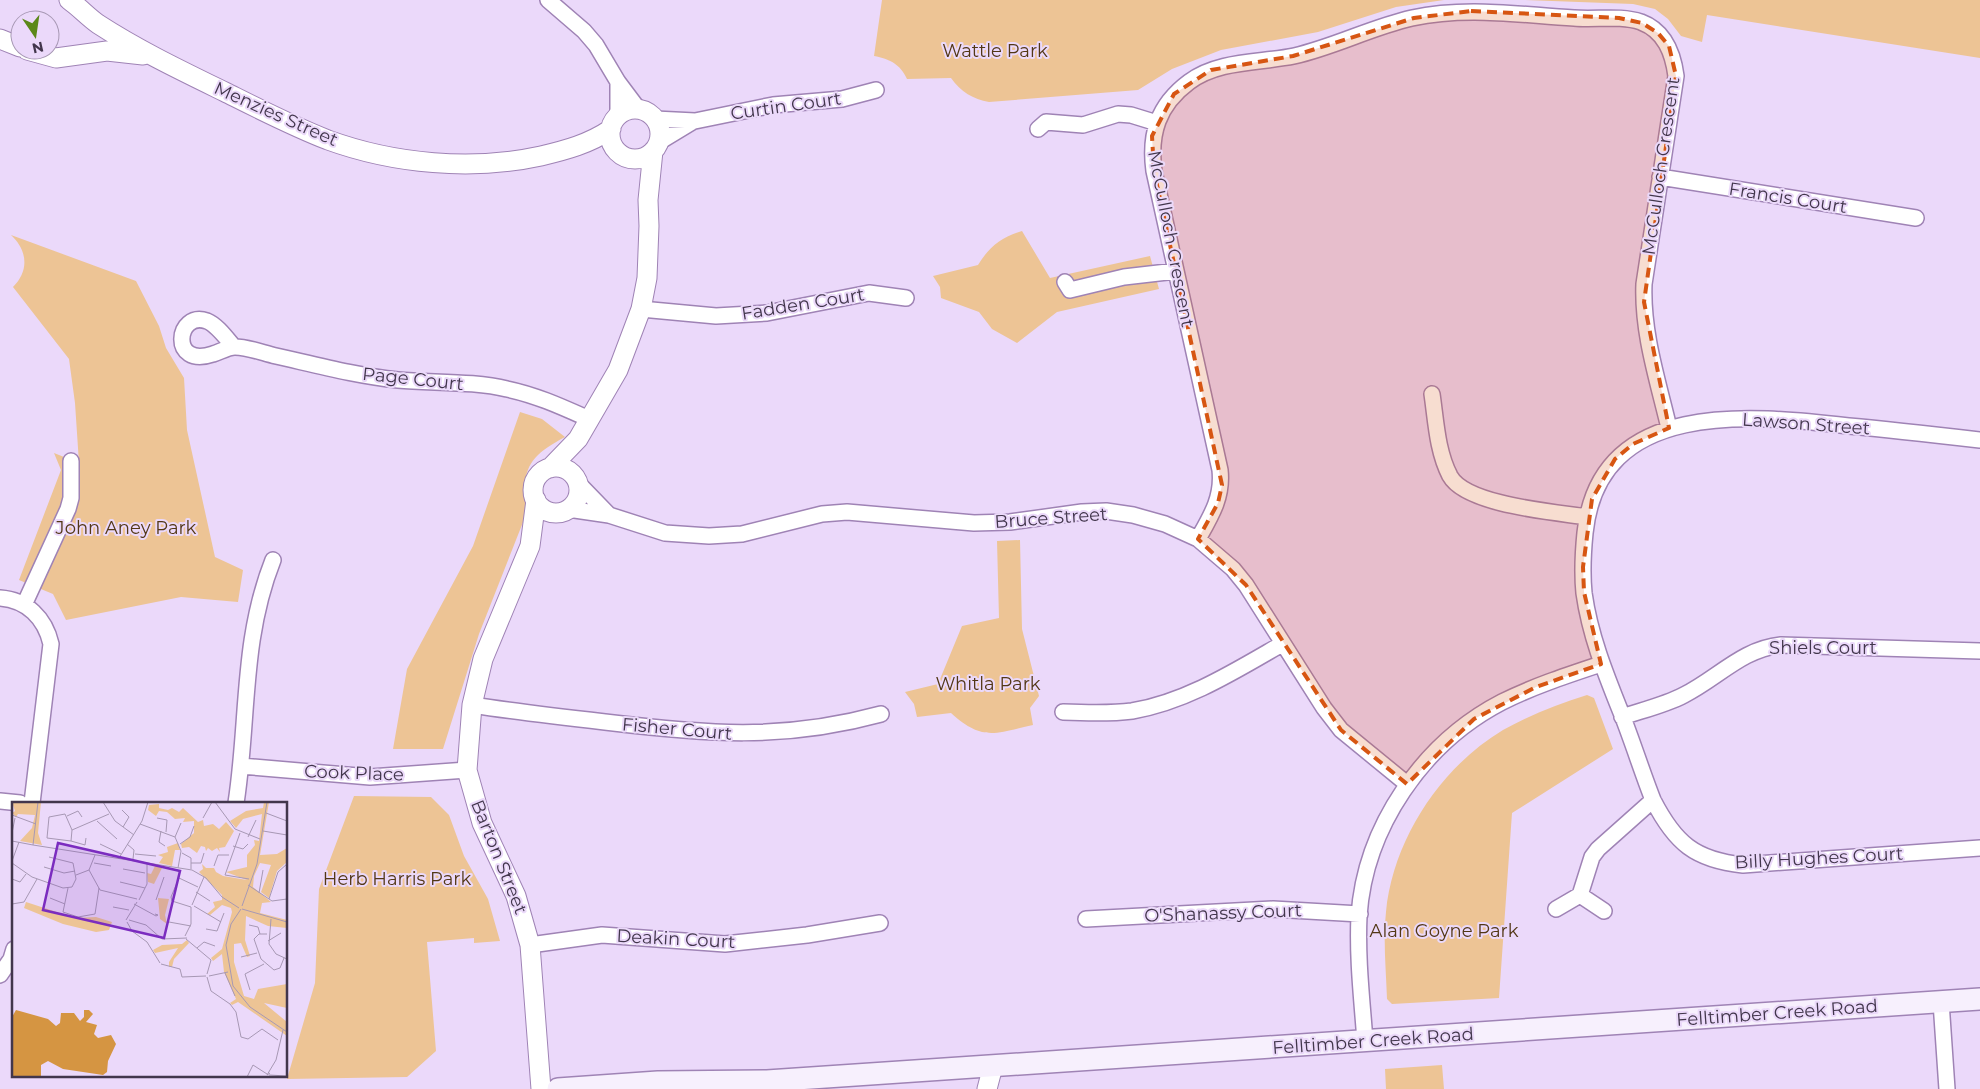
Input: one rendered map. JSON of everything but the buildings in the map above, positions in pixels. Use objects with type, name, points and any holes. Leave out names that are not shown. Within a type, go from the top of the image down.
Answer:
[{"type":"main road","name":"Felltimber Creek Road","points":[[558,1089],[658,1082],[766,1081],[1980,999]]},
{"type":"main road","name":"Felltimber Creek Road","points":[[713,1089],[766,1081]]},
{"type":"street","name":"Menzies Street","points":[[69,0],[101,25],[157,58],[286,122],[330,140],[374,153],[428,162],[492,164],[529,159],[577,148],[621,154]]},
{"type":"street","points":[[548,0],[590,38],[618,82],[639,110],[655,119],[659,126],[648,200],[648,255],[641,309],[618,370],[578,439],[535,481],[533,487],[536,500],[550,512],[565,511],[578,497],[575,466],[578,439]]},
{"type":"street","name":"McCulloch Crescent","points":[[1198,539],[1218,503],[1222,485],[1152,157],[1152,136],[1157,123],[1174,94],[1190,80],[1211,70],[1292,56],[1369,30],[1414,18],[1471,11],[1514,12],[1575,18],[1619,18],[1642,22],[1658,33],[1669,46],[1676,76],[1660,177],[1644,302],[1645,326],[1669,428]]},
{"type":"street","name":"Menzies Street","points":[[60,58],[114,51],[133,52],[157,58]]},
{"type":"street","points":[[618,82],[614,123],[610,137],[648,200]]},
{"type":"street","name":"Curtin Court","points":[[655,119],[695,120],[772,105],[842,99],[876,90]]},
{"type":"street","points":[[614,123],[624,112],[639,110]]},
{"type":"street","points":[[1038,129],[1046,122],[1083,125],[1118,114],[1131,115],[1157,123]]},
{"type":"street","name":"Curtin Court","points":[[656,147],[695,120]]},
{"type":"street","name":"Menzies Street","points":[[577,148],[614,123]]},
{"type":"street","points":[[621,154],[640,158],[656,147]]},
{"type":"street","name":"Francis Court","points":[[1660,177],[1916,218]]},
{"type":"street","points":[[1065,282],[1070,290],[1124,277],[1176,271]]},
{"type":"street","name":"Fadden Court","points":[[641,309],[716,316],[766,313],[869,293],[906,298]]},
{"type":"street","name":"Page Court","points":[[234,347],[362,375],[504,388],[536,396],[588,419]]},
{"type":"street","points":[[1432,394],[1441,455],[1451,478],[1466,491],[1486,500],[1586,517]]},
{"type":"street","name":"Lawson Street","points":[[1601,664],[1584,592],[1583,567],[1586,517],[1602,478],[1616,459],[1634,444],[1654,432],[1711,420],[1753,418],[1795,420],[1980,440]]},
{"type":"street","points":[[24,605],[68,509],[71,498],[71,461]]},
{"type":"street","points":[[550,468],[565,469],[577,481]]},
{"type":"street","name":"Bruce Street","points":[[577,481],[609,515]]},
{"type":"street","name":"Barton Street","points":[[536,500],[530,546],[483,659],[472,705],[467,770],[482,823],[516,896],[530,945],[541,1089]]},
{"type":"street","name":"Bruce Street","points":[[565,511],[609,515],[638,526],[665,533],[709,536],[742,534],[822,514],[847,512],[974,523],[1010,522],[1082,512],[1106,511],[1133,515],[1165,524],[1198,539],[1233,569],[1246,585],[1282,644],[1341,730],[1407,784]]},
{"type":"street","name":"Barton Street","points":[[530,546],[565,511]]},
{"type":"street","points":[[236,802],[242,766],[246,677],[253,626],[262,588],[273,560]]},
{"type":"street","points":[[0,598],[11,599],[24,605],[44,623],[51,644],[32,802]]},
{"type":"street","points":[[1063,712],[1118,712],[1157,705],[1206,686],[1282,644]]},
{"type":"street","name":"Shiels Court","points":[[1622,717],[1684,695],[1746,654],[1765,647],[1781,644],[1980,651]]},
{"type":"street","points":[[1365,1041],[1360,914],[1374,852],[1387,819],[1407,784],[1452,736],[1501,702],[1536,687],[1601,664]]},
{"type":"street","name":"Billy Hughes Court","points":[[1601,664],[1653,800],[1664,822],[1680,841],[1699,855],[1721,863],[1743,865],[1980,848]]},
{"type":"street","name":"Fisher Court","points":[[472,705],[689,732],[733,734],[805,730],[881,714]]},
{"type":"street","name":"Cook Place","points":[[242,766],[370,777],[467,770]]},
{"type":"street","points":[[1556,909],[1580,895],[1592,857],[1598,849],[1653,800]]},
{"type":"street","points":[[1580,895],[1604,911]]},
{"type":"street","name":"O'Shanassy Court","points":[[1086,919],[1273,909],[1360,914]]},
{"type":"street","name":"Deakin Court","points":[[530,945],[602,935],[725,944],[807,935],[880,923]]},
{"type":"street","points":[[0,975],[12,956]]},
{"type":"street","points":[[1941,1002],[1947,1089]]},
{"type":"street","points":[[986,1089],[993,1066]]},
{"type":"highlighted area","points":[[1471,11],[1619,18],[1642,23],[1658,33],[1669,46],[1676,76],[1644,302],[1669,428],[1633,444],[1615,459],[1592,499],[1583,567],[1584,592],[1601,664],[1536,687],[1474,719],[1407,784],[1341,730],[1246,585],[1198,539],[1218,503],[1222,485],[1154,171],[1152,136],[1174,94],[1211,70],[1293,56],[1414,18]]},
{"type":"green space","name":"Wattle Park","points":[[882,0],[1444,0],[1396,7],[1318,32],[1221,50],[1172,69],[1138,90],[989,102],[968,94],[951,78],[907,79],[894,63],[874,56]]},
{"type":"green space","points":[[1525,0],[1980,0],[1980,58],[1707,15],[1702,42],[1681,36],[1668,19],[1655,9],[1633,4]]},
{"type":"green space","points":[[1022,231],[1050,278],[1150,256],[1159,289],[1057,312],[1017,343],[992,329],[979,312],[941,298],[940,287],[933,276],[978,265],[996,243]]},
{"type":"green space","name":"John Aney Park","points":[[11,235],[136,281],[159,326],[166,348],[184,378],[187,430],[215,557],[243,570],[238,602],[181,597],[66,620],[53,594],[19,580],[61,470],[54,453],[79,463],[75,403],[69,359],[13,287],[22,274],[24,261],[21,248]]},
{"type":"green space","points":[[520,412],[542,419],[565,437],[544,450],[530,464],[526,483],[529,507],[479,634],[443,749],[393,749],[407,669],[473,546]]},
{"type":"green space","name":"Whitla Park","points":[[1020,540],[1022,629],[1039,696],[1030,708],[1033,725],[1009,731],[990,733],[972,728],[951,713],[917,717],[914,704],[905,692],[938,684],[962,626],[999,618],[997,541]]},
{"type":"green space","name":"Alan Goyne Park","points":[[1587,695],[1594,698],[1613,749],[1512,813],[1499,998],[1392,1004],[1387,999],[1385,944],[1385,923],[1390,885],[1410,832],[1424,808],[1441,785],[1480,745],[1523,719]]},
{"type":"green space","name":"Herb Harris Park","points":[[354,796],[431,797],[449,815],[464,856],[488,899],[500,941],[474,943],[474,938],[427,942],[436,1051],[407,1077],[287,1079],[315,983],[319,889]]},
{"type":"green space","points":[[1442,1065],[1444,1089],[1386,1089],[1385,1069]]}]
